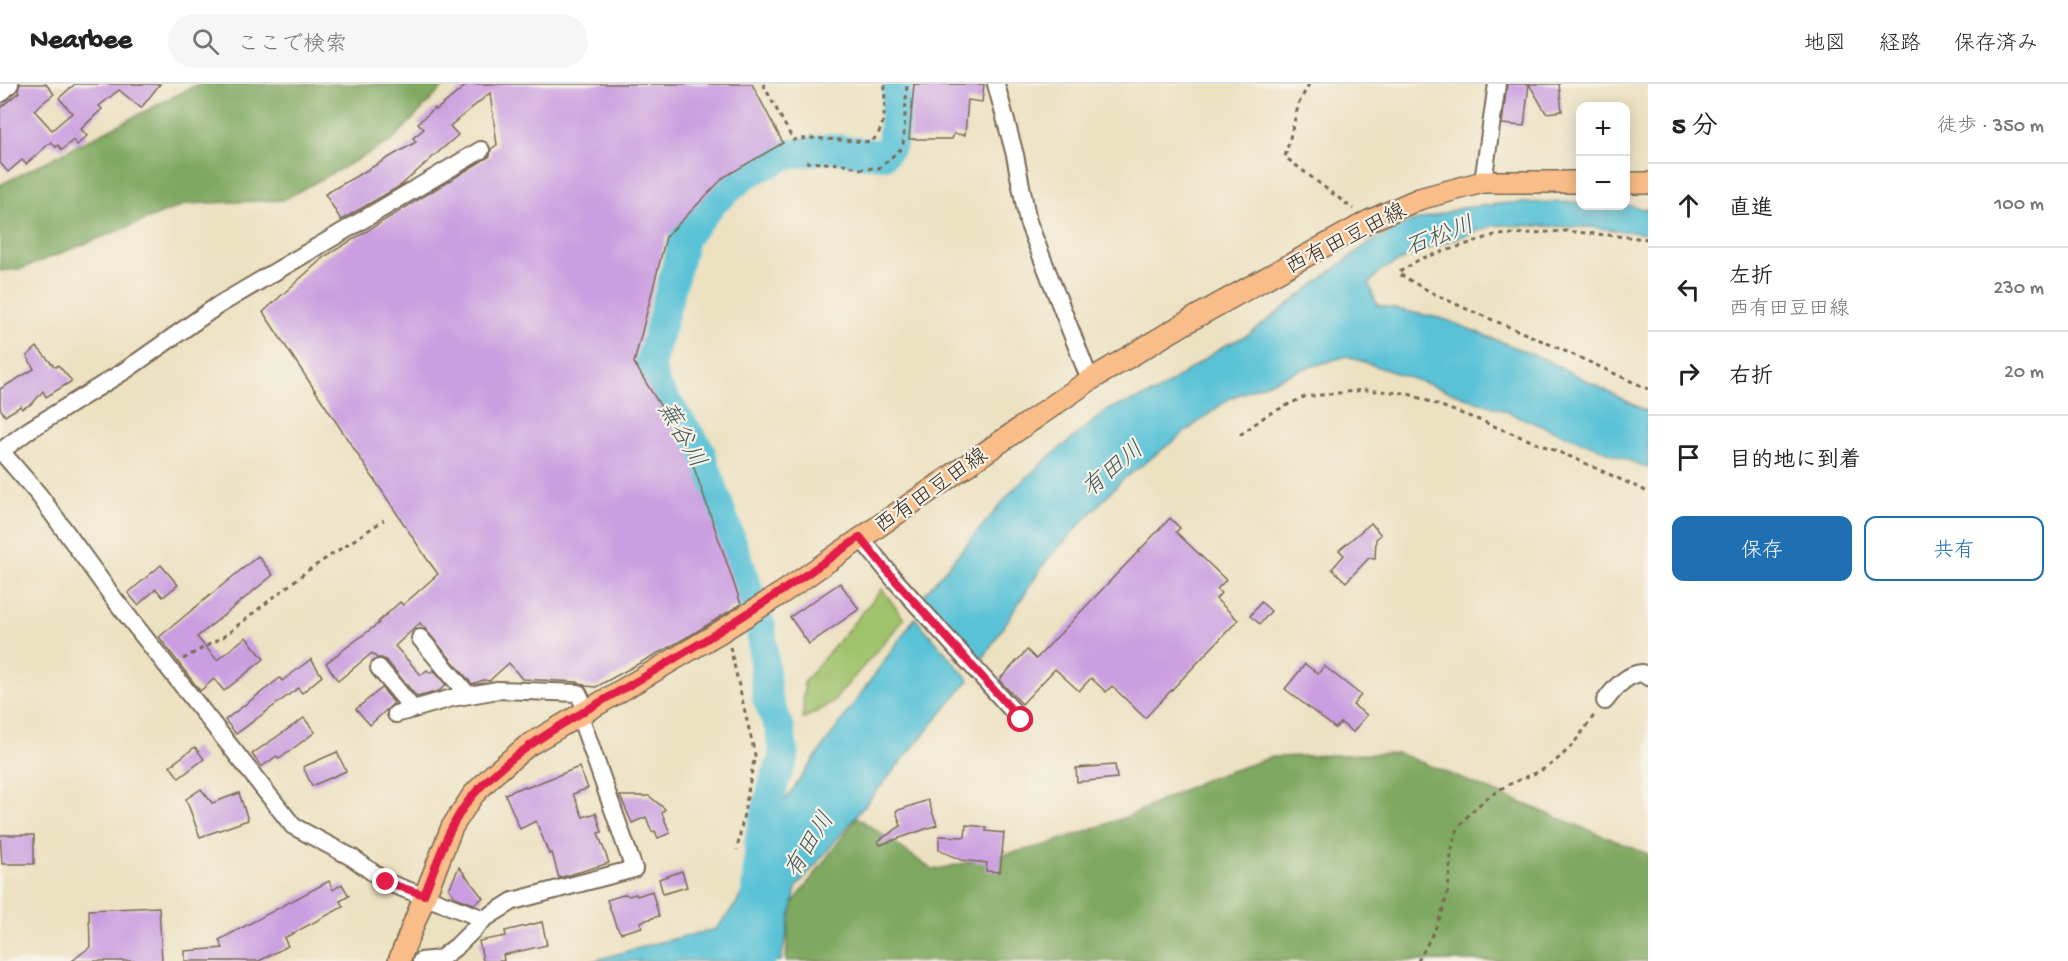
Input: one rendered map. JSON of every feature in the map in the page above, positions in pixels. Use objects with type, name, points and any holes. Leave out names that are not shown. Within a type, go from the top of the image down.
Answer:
[{"type":"main road","name":"西有田豆田線","points":[[399,961],[452,827],[473,795],[527,746],[722,637],[860,537],[1090,380],[1194,318],[1369,221],[1419,199],[1483,182],[1576,183]]},
{"type":"main road","points":[[1630,183],[1648,183]]},
{"type":"street","points":[[0,94],[10,84]]},
{"type":"street","points":[[996,84],[1015,155],[1028,222],[1090,380]]},
{"type":"street","points":[[1483,182],[1497,84]]},
{"type":"street","points":[[481,150],[217,306],[126,370],[29,430],[0,451],[39,495],[115,600],[292,826],[353,858],[386,882],[484,919]]},
{"type":"street","points":[[860,537],[894,579],[1021,720]]},
{"type":"street","points":[[420,638],[468,695]]},
{"type":"street","points":[[379,668],[413,709]]},
{"type":"street","points":[[1605,701],[1634,673],[1642,673],[1648,677]]},
{"type":"street","points":[[396,714],[468,695],[498,690],[578,693],[634,869],[513,901],[484,919],[457,946],[440,959],[421,961]]},
{"type":"path","points":[[763,84],[793,140],[810,138],[871,142],[879,134],[884,120],[885,84]]},
{"type":"path","points":[[806,162],[843,164],[861,169],[879,168],[903,147],[907,84]]},
{"type":"path","points":[[1309,84],[1299,103],[1285,157],[1369,221]]},
{"type":"path","points":[[1648,239],[1565,231],[1495,235],[1420,259],[1398,273],[1419,286],[1475,313],[1648,389]]},
{"type":"path","points":[[1240,435],[1267,416],[1304,397],[1364,390],[1406,393],[1576,459],[1648,492]]},
{"type":"path","points":[[169,668],[223,637],[307,571],[384,520]]},
{"type":"path","points":[[722,637],[755,755],[737,850]]},
{"type":"path","points":[[1418,961],[1429,942],[1446,901],[1451,879],[1452,849],[1455,835],[1462,823],[1481,803],[1506,786],[1547,767],[1568,752],[1605,701]]},
{"type":"green space","points":[[198,84],[446,84],[392,141],[283,200],[186,204],[21,269],[0,271],[0,185]]},
{"type":"green space","points":[[882,589],[904,619],[831,704],[803,719],[804,682]]},
{"type":"green space","points":[[1398,753],[1648,854],[1648,961],[786,961],[790,907],[857,817],[933,870],[1046,845],[1129,816],[1204,780],[1272,757]]},
{"type":"water","points":[[1576,202],[1576,210],[1630,210],[1630,206],[1648,210],[1648,234],[1589,227],[1495,225],[1423,250],[1381,270],[1369,284],[1377,305],[1444,319],[1544,359],[1648,412],[1648,468],[1497,408],[1347,356],[1303,369],[1230,398],[1121,481],[1046,561],[980,663],[922,597],[1013,490],[1048,458],[1109,409],[1155,393],[1224,346],[1248,335],[1362,248],[1405,224],[1461,208],[1508,203]]},
{"type":"water","name":"有田川","points":[[915,618],[969,680],[796,888],[781,961],[593,961],[716,929],[737,903],[785,800]]},
{"type":"building","points":[[20,84],[46,84],[54,94],[34,110],[52,130],[72,113],[59,98],[75,84],[160,84],[141,108],[119,90],[99,106],[102,109],[81,129],[87,136],[77,145],[73,140],[62,150],[51,142],[26,164],[22,160],[8,172],[0,163],[0,108],[19,92]]},
{"type":"building","points":[[468,84],[752,84],[783,143],[724,177],[666,237],[634,363],[689,453],[741,604],[691,635],[596,687],[578,682],[522,679],[509,663],[489,681],[484,680],[472,684],[420,623],[395,646],[421,675],[427,670],[430,673],[433,670],[446,685],[439,691],[417,697],[387,661],[377,658],[372,653],[338,681],[326,663],[379,623],[400,602],[403,605],[438,574],[263,312],[324,257],[490,156],[491,149],[497,145],[490,93],[450,126],[458,135],[400,186],[341,220],[325,194],[416,142],[413,138],[424,129],[418,123]]},
{"type":"building","points":[[914,84],[984,84],[982,102],[968,100],[965,135],[954,134],[952,139],[909,139]]},
{"type":"building","points":[[1507,84],[1529,84],[1524,126],[1502,124]]},
{"type":"building","points":[[1529,84],[1559,84],[1562,111],[1546,113]]},
{"type":"building","points":[[37,347],[72,381],[46,397],[43,391],[33,403],[22,409],[21,406],[5,416],[0,408],[0,389],[34,369],[27,356]]},
{"type":"building","points":[[1170,518],[1180,528],[1176,532],[1226,580],[1217,589],[1221,593],[1216,599],[1238,620],[1145,718],[1112,686],[1106,692],[1091,678],[1079,691],[1055,669],[1022,704],[999,680],[1027,650],[1036,659]]},
{"type":"building","points":[[1371,523],[1381,535],[1376,539],[1375,559],[1369,558],[1346,582],[1332,569],[1344,555],[1339,550]]},
{"type":"building","points":[[258,556],[273,575],[197,637],[217,660],[246,637],[264,659],[224,691],[214,679],[200,691],[159,637]]},
{"type":"building","points":[[161,565],[178,585],[163,597],[156,589],[138,605],[128,593]]},
{"type":"building","points":[[840,583],[859,609],[809,644],[790,617]]},
{"type":"building","points":[[1261,602],[1271,611],[1260,624],[1250,616]]},
{"type":"building","points":[[311,659],[322,676],[302,693],[298,688],[236,734],[225,720],[280,678],[282,681]]},
{"type":"building","points":[[1305,664],[1318,674],[1324,666],[1361,695],[1353,705],[1367,715],[1353,732],[1341,723],[1335,728],[1285,689]]},
{"type":"building","points":[[382,688],[394,703],[370,725],[356,709]]},
{"type":"building","points":[[304,718],[315,732],[279,759],[277,756],[261,767],[252,754]]},
{"type":"building","points":[[195,747],[204,759],[179,778],[170,766]]},
{"type":"building","points":[[337,752],[346,771],[312,786],[303,767]]},
{"type":"building","points":[[1115,765],[1117,778],[1077,782],[1076,768]]},
{"type":"building","points":[[579,767],[588,788],[573,794],[583,817],[596,813],[602,832],[598,833],[609,863],[559,878],[552,853],[549,854],[536,821],[520,829],[505,794]]},
{"type":"building","points":[[201,789],[212,803],[239,793],[248,820],[200,837],[186,799]]},
{"type":"building","points":[[620,796],[649,796],[665,809],[662,813],[670,833],[658,838],[655,831],[652,832],[646,817],[632,823]]},
{"type":"building","points":[[928,800],[937,825],[880,845],[878,841],[901,826],[896,811]]},
{"type":"building","points":[[966,825],[986,827],[986,831],[1004,833],[1000,872],[986,871],[987,863],[961,860],[939,850],[939,836],[965,837]]},
{"type":"building","points":[[0,835],[34,835],[34,864],[2,864]]},
{"type":"building","points":[[459,867],[483,898],[474,904],[455,897],[449,889]]},
{"type":"building","points":[[682,871],[687,887],[663,894],[659,879]]},
{"type":"building","points":[[329,881],[333,890],[342,884],[349,896],[340,901],[343,907],[284,938],[288,946],[259,961],[185,961],[185,951],[223,948],[219,940]]},
{"type":"building","points":[[652,891],[659,916],[640,922],[642,927],[621,933],[616,926],[607,900],[626,894],[637,896]]},
{"type":"building","points":[[159,907],[162,961],[72,961],[90,947],[89,910]]},
{"type":"building","points":[[542,922],[547,945],[503,955],[504,961],[483,961],[479,941],[506,936],[505,931]]},
{"type":"waterway","name":"蕪谷川","points":[[760,961],[756,894],[760,836],[775,779],[784,758],[780,729],[767,698],[761,627],[699,449],[656,387],[650,365],[685,236],[713,202],[746,174],[787,155],[830,148],[883,155],[892,144],[898,84]]},
{"type":"route","points":[[386,882],[424,895],[452,827],[473,795],[527,746],[717,634],[782,593],[860,537],[894,579],[1021,720]]},
{"type":"water label","name":"石松川","points":[[1439,235]]}]
